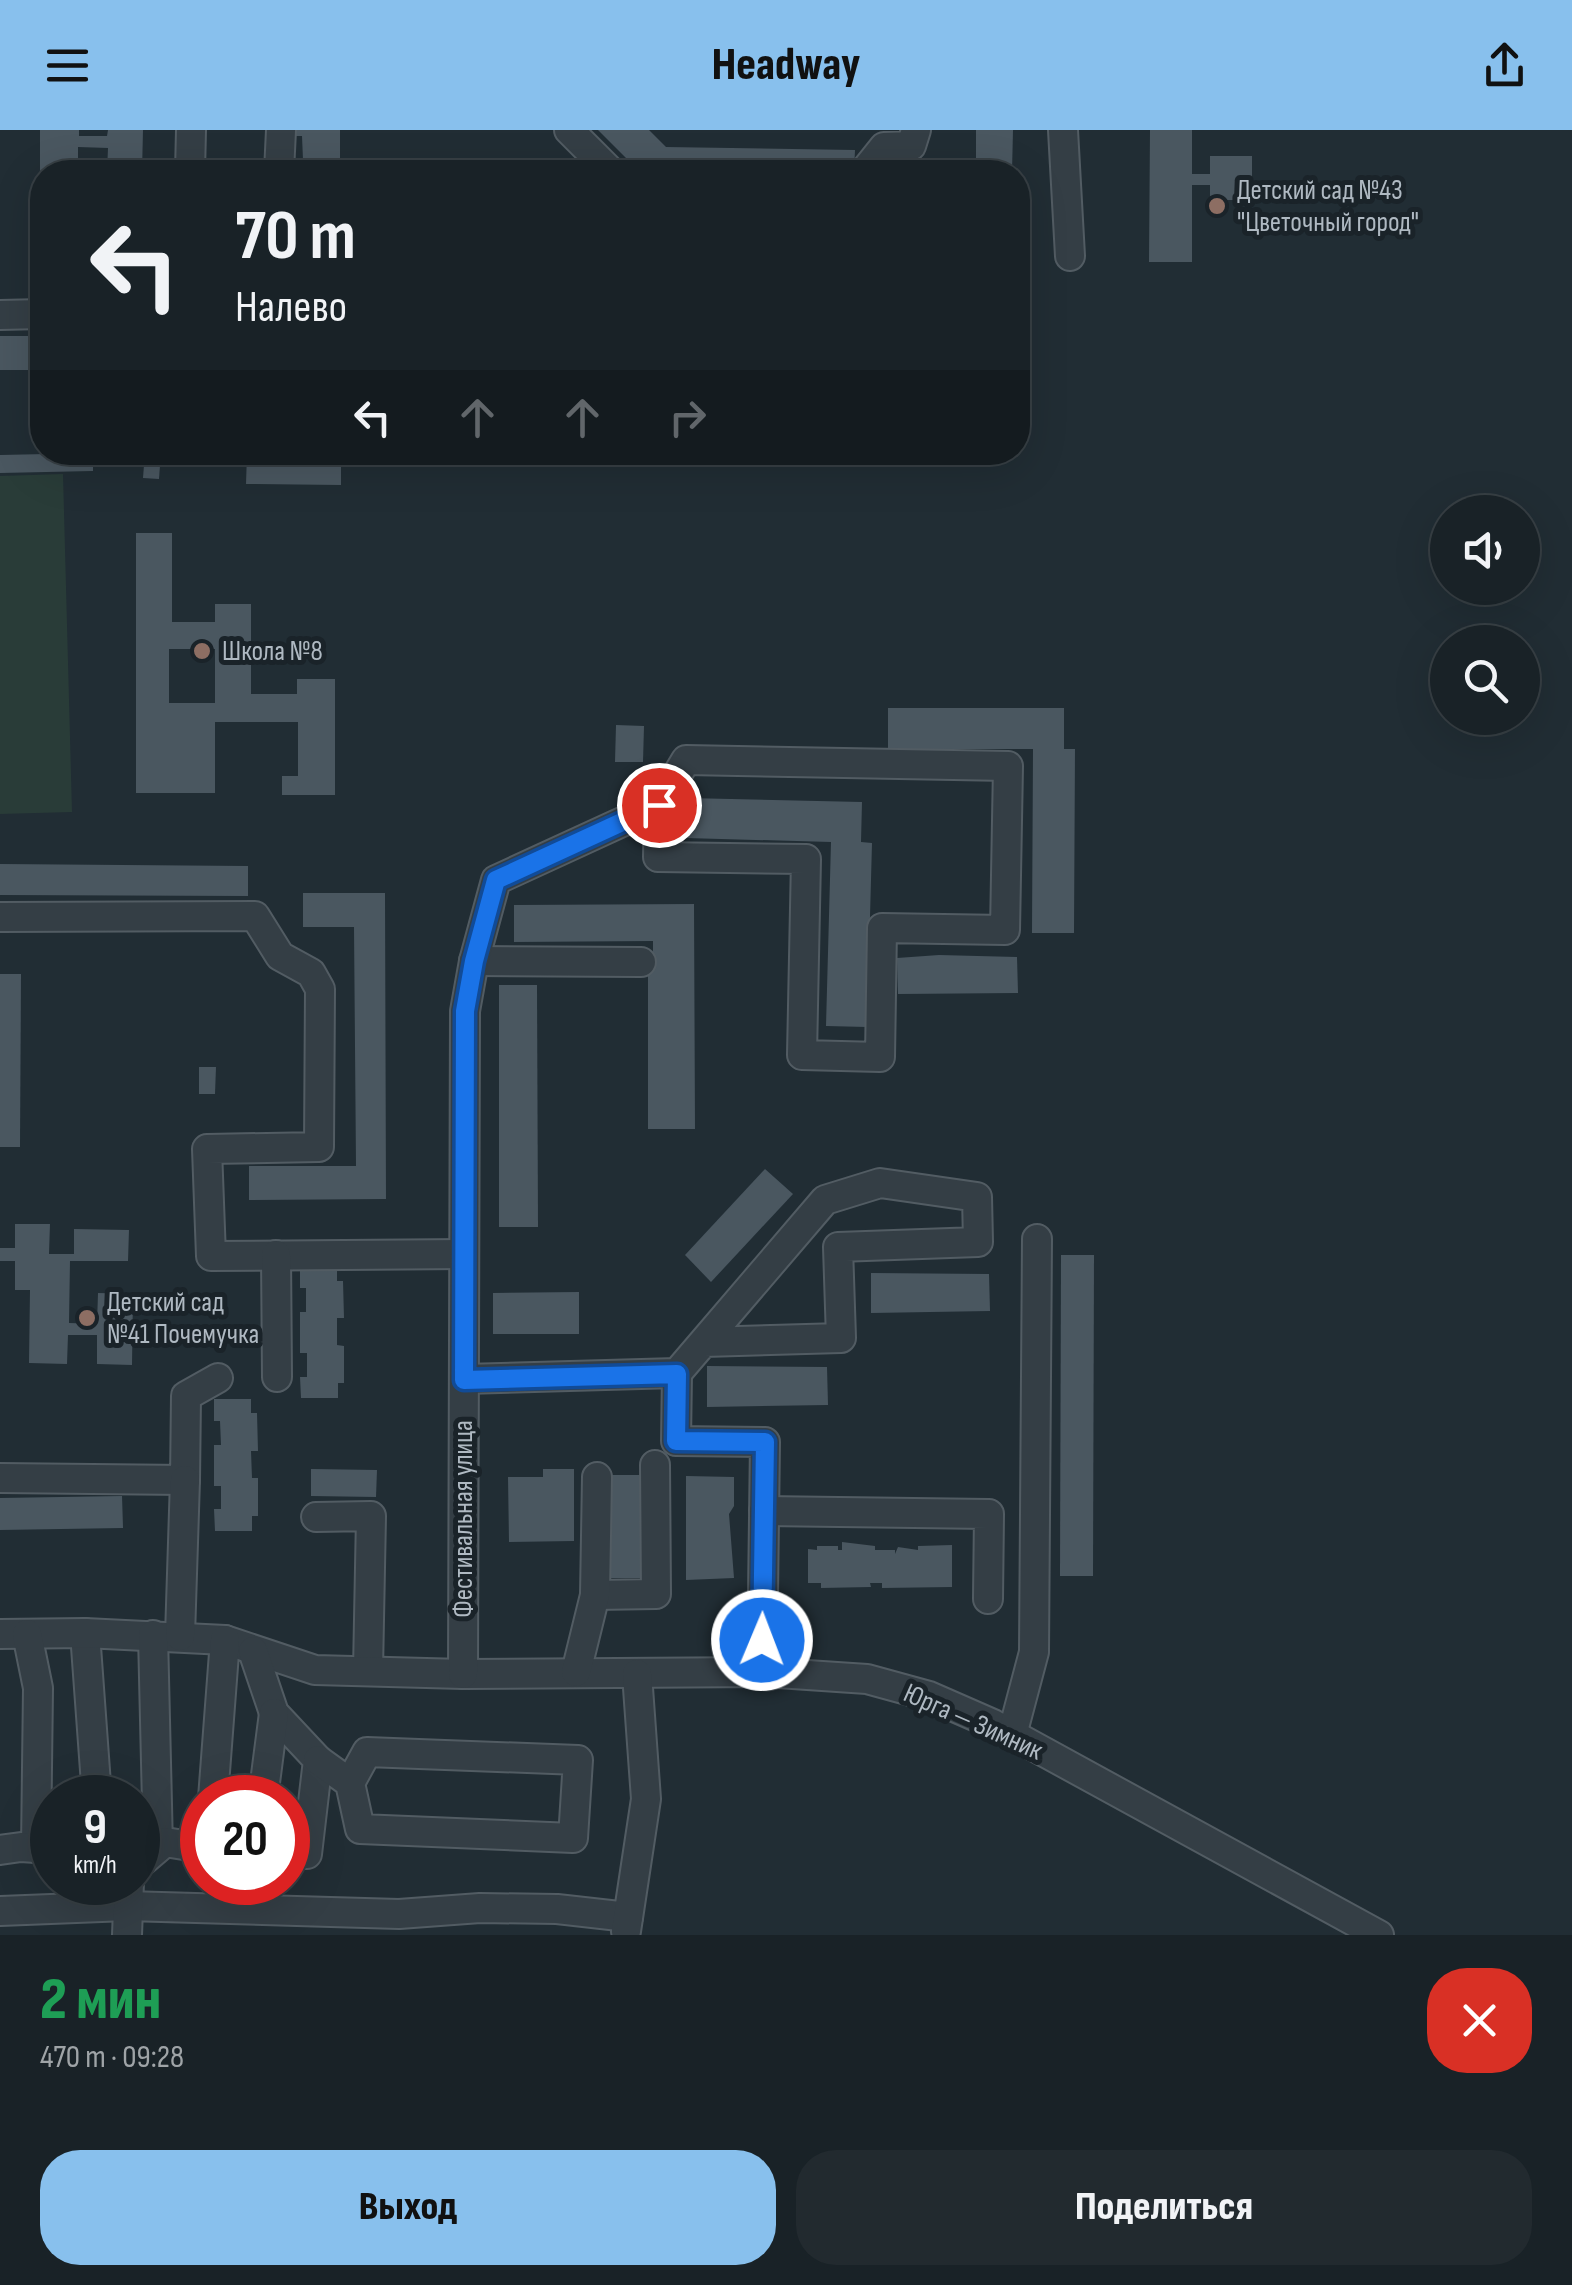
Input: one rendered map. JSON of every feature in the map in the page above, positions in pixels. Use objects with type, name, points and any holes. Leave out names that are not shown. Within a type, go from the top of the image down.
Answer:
[{"type":"street","points":[[190,160],[191,130]]},
{"type":"street","points":[[280,160],[281,130]]},
{"type":"street","points":[[570,130],[599,160]]},
{"type":"street","points":[[874,160],[884,147],[911,146],[916,130]]},
{"type":"street","points":[[1063,130],[1070,256]]},
{"type":"street","points":[[0,315],[30,314]]},
{"type":"street","points":[[686,760],[1008,766],[1005,930],[882,928],[880,1057],[802,1055],[806,859],[658,857],[659,805],[686,760]]},
{"type":"street","name":"Фестивальная улица","points":[[463,1674],[465,1011],[474,961],[496,880],[659,805]]},
{"type":"street","points":[[0,917],[255,916],[280,956],[311,973],[320,988],[319,1147],[207,1149],[211,1256],[464,1254]]},
{"type":"street","points":[[474,961],[640,962]]},
{"type":"street","points":[[704,1342],[841,1338],[838,1247],[978,1242],[977,1197],[880,1183],[825,1200],[704,1342],[677,1374],[676,1441],[765,1442],[762,1672]]},
{"type":"street","points":[[1012,1734],[1034,1652],[1038,1238]]},
{"type":"street","points":[[276,1255],[278,1378]]},
{"type":"street","points":[[464,1380],[677,1374]]},
{"type":"street","points":[[149,1775],[185,1480],[186,1396],[218,1378]]},
{"type":"street","points":[[595,1595],[656,1594],[655,1466]]},
{"type":"street","points":[[576,1672],[595,1595],[597,1477]]},
{"type":"street","points":[[0,1478],[185,1480]]},
{"type":"street","points":[[764,1511],[989,1514],[988,1599]]},
{"type":"street","points":[[316,1517],[371,1516],[368,1671]]},
{"type":"street","points":[[84,1633],[95,1775]]},
{"type":"street","points":[[14,1634],[38,1688],[41,1775]]},
{"type":"street","name":"Юрга — Зимник","points":[[14,1634],[225,1640],[315,1670],[463,1674],[762,1672],[867,1679],[928,1696],[1012,1734],[1380,1935]]},
{"type":"street","points":[[215,1775],[225,1640]]},
{"type":"street","points":[[253,1651],[274,1713],[318,1760],[350,1783],[360,1830],[573,1838],[578,1760],[367,1752],[350,1783]]},
{"type":"street","points":[[160,1875],[399,1914],[480,1908],[557,1909],[627,1926],[646,1799],[637,1674]]},
{"type":"street","points":[[266,1775],[274,1713]]},
{"type":"street","points":[[310,1828],[318,1760]]},
{"type":"street","points":[[0,1850],[30,1849]]},
{"type":"street","points":[[0,1911],[30,1902]]},
{"type":"street","points":[[127,1935],[132,1905]]},
{"type":"green space","points":[[63,474],[72,812],[0,814],[0,476]]},
{"type":"building","points":[[40,130],[79,130],[79,136],[107,136],[108,130],[143,130],[142,160],[108,160],[108,148],[78,147],[78,160],[40,160]]},
{"type":"building","points":[[296,130],[340,130],[340,160],[303,160],[302,136],[296,136]]},
{"type":"building","points":[[598,130],[649,130],[666,147],[855,150],[855,160],[628,160]]},
{"type":"building","points":[[976,130],[1013,130],[1012,160],[976,160]]},
{"type":"building","points":[[1150,130],[1192,130],[1192,174],[1210,174],[1210,156],[1252,156],[1252,200],[1210,200],[1210,185],[1192,185],[1192,262],[1149,262]]},
{"type":"building","points":[[0,336],[30,336],[30,370],[0,370]]},
{"type":"building","points":[[30,454],[30,465],[93,465],[93,471],[0,473],[0,455]]},
{"type":"building","points":[[144,465],[160,465],[159,479],[143,478]]},
{"type":"building","points":[[247,465],[341,465],[341,485],[246,484]]},
{"type":"building","points":[[136,533],[172,533],[172,622],[215,622],[215,604],[251,604],[251,694],[297,694],[297,679],[335,679],[335,795],[282,795],[282,776],[298,776],[298,722],[215,722],[215,793],[136,793]],"holes":[[[169,649],[215,649],[215,703],[169,703]]]},
{"type":"building","points":[[888,708],[1064,708],[1064,749],[1075,749],[1074,933],[1032,933],[1033,749],[888,749]]},
{"type":"building","points":[[616,725],[644,726],[643,762],[615,762]]},
{"type":"building","points":[[687,798],[862,802],[861,842],[872,843],[867,1027],[826,1026],[831,842],[686,838]]},
{"type":"building","points":[[0,864],[248,866],[248,896],[0,895]]},
{"type":"building","points":[[303,893],[385,893],[386,1199],[249,1200],[249,1166],[356,1166],[354,927],[303,927]]},
{"type":"building","points":[[694,904],[695,1129],[648,1129],[648,971],[653,971],[653,941],[514,942],[514,905]]},
{"type":"building","points":[[1017,957],[1018,993],[898,994],[897,958]]},
{"type":"building","points":[[0,974],[21,974],[20,1147],[0,1147]]},
{"type":"building","points":[[499,985],[537,985],[538,1227],[499,1227]]},
{"type":"building","points":[[199,1067],[216,1067],[215,1094],[199,1094]]},
{"type":"building","points":[[765,1169],[793,1194],[711,1282],[685,1255]]},
{"type":"building","points":[[15,1224],[50,1224],[49,1254],[74,1254],[74,1229],[129,1230],[128,1261],[70,1261],[69,1323],[97,1324],[98,1293],[133,1294],[132,1365],[97,1364],[97,1335],[68,1335],[67,1364],[29,1363],[30,1290],[15,1290],[15,1261],[0,1261],[0,1248],[15,1248]]},
{"type":"building","points":[[1061,1255],[1094,1255],[1093,1576],[1060,1576]]},
{"type":"building","points":[[300,1266],[337,1266],[337,1281],[343,1281],[344,1318],[337,1318],[337,1345],[344,1346],[344,1383],[338,1383],[338,1398],[301,1398],[300,1377],[307,1377],[307,1353],[300,1353],[300,1312],[306,1312],[306,1288],[300,1288]]},
{"type":"building","points":[[871,1273],[989,1274],[990,1311],[871,1313]]},
{"type":"building","points":[[579,1292],[579,1334],[493,1334],[493,1293]]},
{"type":"building","points":[[707,1366],[827,1367],[828,1405],[707,1407]]},
{"type":"building","points":[[214,1399],[251,1399],[251,1413],[257,1413],[258,1451],[251,1451],[252,1478],[258,1478],[258,1516],[252,1516],[252,1531],[215,1531],[214,1509],[221,1509],[221,1486],[214,1486],[214,1445],[221,1445],[220,1421],[214,1421]]},
{"type":"building","points":[[311,1469],[377,1470],[376,1497],[311,1496]]},
{"type":"building","points":[[543,1469],[574,1469],[574,1541],[509,1542],[508,1477],[543,1477]]},
{"type":"building","points":[[608,1475],[646,1475],[646,1578],[609,1578]]},
{"type":"building","points":[[686,1476],[734,1477],[734,1506],[729,1514],[734,1578],[686,1580]]},
{"type":"building","points":[[122,1496],[123,1528],[0,1530],[0,1498]]},
{"type":"building","points":[[842,1542],[895,1550],[895,1554],[898,1547],[918,1550],[918,1546],[952,1545],[952,1587],[882,1588],[882,1583],[870,1583],[871,1587],[821,1588],[821,1583],[808,1583],[808,1549],[838,1546],[842,1550]]},
{"type":"place","name":"Детский сад №43 \"Цветочный город\"","points":[[1217,206]]},
{"type":"place","name":"Школа №8","points":[[202,651]]},
{"type":"place","name":"Детский сад №41 Почемучка","points":[[87,1318]]},
{"type":"route","points":[[659,805],[496,880],[465,1011],[464,1380],[677,1374],[676,1441],[765,1442],[762,1640]]}]
